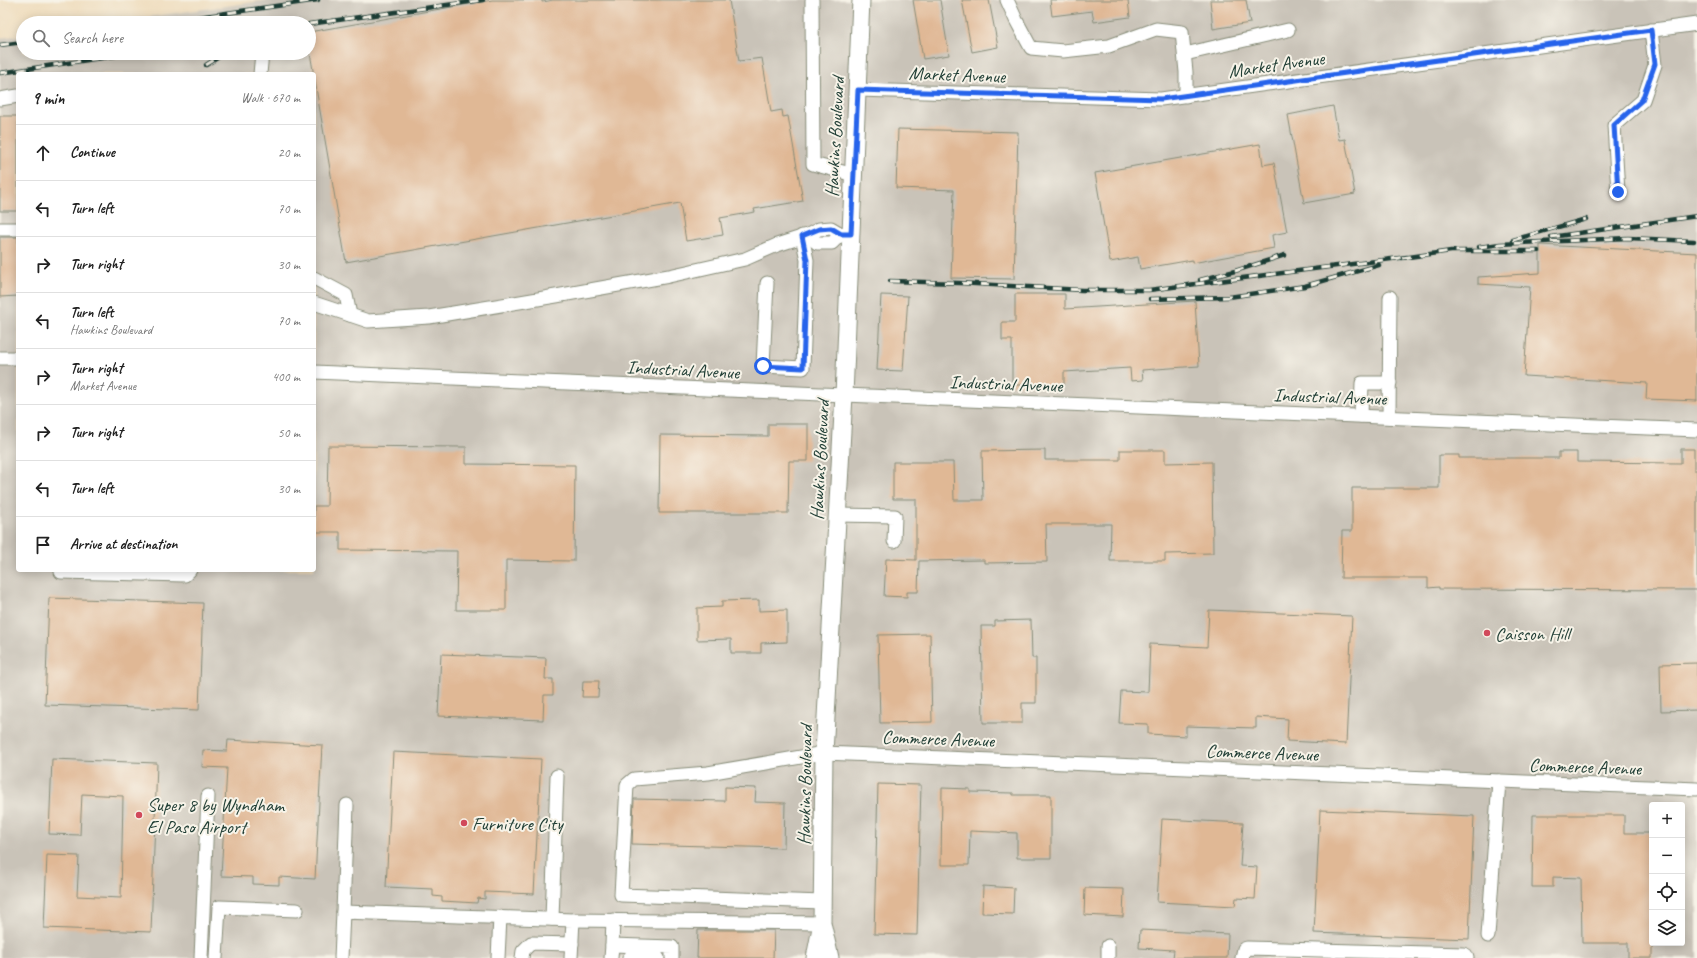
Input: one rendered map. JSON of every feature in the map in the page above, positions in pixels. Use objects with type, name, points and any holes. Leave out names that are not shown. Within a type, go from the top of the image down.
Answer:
[{"type":"main road","name":"Hawkins Boulevard","points":[[815,958],[822,923],[824,752],[844,395],[846,234],[854,175],[861,0]]},
{"type":"main road","name":"Hawkins Boulevard","points":[[822,923],[830,958]]},
{"type":"street","points":[[812,0],[813,164],[854,175]]},
{"type":"street","points":[[1007,0],[1031,48],[1064,51],[1109,46],[1156,29],[1182,32],[1185,54],[1186,96]]},
{"type":"street","name":"Market Avenue","points":[[858,90],[1161,99],[1697,24]]},
{"type":"street","points":[[1185,54],[1288,30]]},
{"type":"street","points":[[1618,192],[1614,125],[1642,100],[1655,64],[1651,30]]},
{"type":"street","points":[[260,72],[261,60]]},
{"type":"street","points":[[0,99],[16,96]]},
{"type":"street","points":[[316,304],[368,321],[429,317],[669,276],[745,259],[778,245],[805,236],[819,229],[831,228],[846,234]]},
{"type":"street","points":[[0,229],[16,229]]},
{"type":"street","points":[[768,283],[763,366],[803,368],[807,260],[805,236]]},
{"type":"street","points":[[316,279],[346,295],[350,315]]},
{"type":"street","points":[[1389,417],[1390,297]]},
{"type":"street","points":[[0,358],[16,358]]},
{"type":"street","name":"Industrial Avenue","points":[[316,372],[1697,430]]},
{"type":"street","points":[[1361,416],[1362,383],[1390,383]]},
{"type":"street","points":[[837,515],[895,516],[894,541]]},
{"type":"street","points":[[61,572],[185,575],[188,572]]},
{"type":"street","name":"Commerce Avenue","points":[[823,902],[621,895],[627,785],[634,779],[708,773],[824,752],[1697,789]]},
{"type":"street","points":[[552,919],[557,776]]},
{"type":"street","points":[[1488,936],[1499,781]]},
{"type":"street","points":[[201,958],[208,796]]},
{"type":"street","points":[[342,958],[347,805]]},
{"type":"street","points":[[216,958],[219,907],[297,910]]},
{"type":"street","points":[[343,912],[573,920],[822,923]]},
{"type":"street","points":[[498,958],[500,917]]},
{"type":"street","points":[[571,958],[573,920]]},
{"type":"street","points":[[613,920],[612,952],[672,947],[672,958]]},
{"type":"street","points":[[522,958],[523,951],[531,943],[572,944]]},
{"type":"street","points":[[1242,958],[1244,949],[1247,948],[1463,954],[1466,955],[1467,958]]},
{"type":"street","points":[[629,958],[633,955],[656,956],[658,958]]},
{"type":"shaded area","points":[[268,0],[1697,0],[1697,958],[0,958],[0,38],[16,36],[16,60],[316,60],[316,16],[155,16]]},
{"type":"building","points":[[492,0],[542,0],[542,2],[553,0],[729,0],[739,61],[762,58],[771,112],[782,110],[783,117],[788,116],[803,201],[754,209],[755,212],[720,218],[723,235],[686,241],[680,203],[346,262],[316,88],[316,72],[313,72],[311,60],[316,60],[316,31]]},
{"type":"building","points":[[913,0],[940,0],[949,55],[923,59]]},
{"type":"building","points":[[962,0],[989,0],[998,47],[972,52]]},
{"type":"building","points":[[1050,0],[1128,0],[1130,17],[1094,22],[1092,11],[1052,16]]},
{"type":"building","points":[[1210,0],[1246,0],[1250,23],[1213,29]]},
{"type":"building","points":[[1333,106],[1339,140],[1345,139],[1355,194],[1304,203],[1288,115]]},
{"type":"building","points":[[0,116],[16,116],[16,211],[0,211]]},
{"type":"building","points":[[898,129],[1018,132],[1014,279],[951,278],[954,190],[896,188]]},
{"type":"building","points":[[1260,144],[1263,165],[1274,163],[1287,232],[1272,235],[1274,248],[1192,263],[1192,260],[1140,269],[1138,257],[1110,262],[1095,173]]},
{"type":"building","points":[[0,237],[16,237],[16,296],[0,297]]},
{"type":"building","points":[[1540,245],[1697,253],[1697,401],[1646,399],[1647,383],[1524,376],[1530,287],[1478,284],[1478,277],[1540,273]]},
{"type":"building","points":[[1015,294],[1065,294],[1065,309],[1195,301],[1199,366],[1142,370],[1143,380],[1131,381],[1130,368],[1064,372],[1064,385],[1012,385],[1012,340],[1002,340],[1002,322],[1015,322]]},
{"type":"building","points":[[881,295],[908,296],[903,371],[877,370]]},
{"type":"building","points":[[768,424],[808,424],[808,461],[789,461],[788,513],[659,513],[660,435],[768,436]]},
{"type":"building","points":[[328,446],[466,447],[466,464],[575,465],[574,561],[506,560],[506,610],[456,610],[457,551],[340,550],[340,532],[316,532],[316,506],[327,506]]},
{"type":"building","points":[[1681,449],[1694,449],[1694,470],[1697,470],[1697,590],[1439,589],[1439,587],[1428,588],[1428,578],[1341,578],[1342,531],[1352,531],[1352,488],[1439,488],[1439,455],[1459,455],[1459,458],[1559,458],[1559,452],[1577,452],[1577,462],[1681,463]]},
{"type":"building","points":[[1045,450],[1045,460],[1120,460],[1120,450],[1165,450],[1165,463],[1212,462],[1213,553],[1165,554],[1165,561],[1110,561],[1111,524],[1046,524],[1047,562],[984,563],[984,560],[919,561],[918,592],[907,592],[907,597],[884,596],[886,559],[916,560],[916,499],[893,499],[893,462],[953,462],[954,500],[983,500],[982,451]]},
{"type":"building","points":[[49,598],[203,603],[199,710],[45,705]]},
{"type":"building","points":[[759,600],[759,611],[787,610],[787,642],[761,643],[761,653],[731,653],[731,639],[697,640],[697,608],[722,607],[722,601]]},
{"type":"building","points":[[1209,610],[1352,616],[1346,744],[1287,741],[1288,719],[1256,717],[1256,728],[1186,726],[1186,736],[1148,734],[1148,724],[1119,723],[1121,691],[1148,692],[1150,644],[1207,647]]},
{"type":"building","points":[[1031,620],[1032,658],[1036,658],[1036,703],[1022,703],[1022,723],[983,723],[981,626],[995,626],[995,621]]},
{"type":"building","points":[[930,634],[932,722],[880,723],[878,635]]},
{"type":"building","points":[[441,654],[546,658],[545,679],[553,679],[553,695],[544,695],[543,720],[438,716]]},
{"type":"building","points":[[1697,663],[1697,710],[1661,711],[1660,664]]},
{"type":"building","points":[[583,681],[599,681],[598,697],[582,697]]},
{"type":"building","points":[[228,740],[322,745],[315,879],[279,877],[279,885],[253,884],[253,877],[221,876],[227,768],[202,767],[203,750],[227,751]]},
{"type":"building","name":"Furniture City","points":[[393,752],[541,759],[534,894],[485,892],[485,899],[478,898],[477,903],[442,901],[442,897],[433,896],[433,889],[386,887]]},
{"type":"building","points":[[52,759],[157,763],[151,932],[44,928],[47,855],[79,856],[77,896],[121,898],[123,796],[82,794],[80,835],[49,834]]},
{"type":"building","points":[[878,784],[921,785],[917,935],[874,934]]},
{"type":"building","points":[[725,787],[756,788],[755,802],[785,803],[784,848],[632,844],[634,799],[725,801]]},
{"type":"building","points":[[942,788],[970,789],[970,792],[1013,793],[1013,795],[1051,795],[1051,858],[1017,858],[1017,833],[970,831],[969,865],[941,865]]},
{"type":"building","points":[[1320,810],[1474,816],[1469,939],[1314,933]]},
{"type":"building","points":[[1533,815],[1624,815],[1624,833],[1649,833],[1649,946],[1652,946],[1652,958],[1628,958],[1628,943],[1582,943],[1581,878],[1553,877],[1553,887],[1532,887]]},
{"type":"building","points":[[1162,819],[1243,823],[1240,866],[1257,867],[1255,899],[1236,898],[1235,906],[1157,902]]},
{"type":"building","points":[[983,886],[1014,888],[1013,914],[982,913]]},
{"type":"building","points":[[1085,888],[1124,889],[1123,917],[1084,915]]},
{"type":"building","points":[[698,930],[774,930],[773,958],[697,958]]},
{"type":"building","points":[[1140,930],[1228,934],[1227,958],[1173,958],[1174,950],[1139,948]]},
{"type":"railway","points":[[206,16],[318,0]]},
{"type":"railway","points":[[316,23],[483,0]]},
{"type":"railway","points":[[0,45],[16,43]]},
{"type":"railway","points":[[0,73],[88,60]]},
{"type":"railway","points":[[206,65],[214,60]]},
{"type":"railway","points":[[1551,237],[1697,216]]},
{"type":"railway","points":[[1513,240],[1586,219]]},
{"type":"railway","points":[[1479,247],[1500,244],[1628,238],[1694,241]]},
{"type":"railway","points":[[1402,258],[1451,251],[1538,251]]},
{"type":"railway","points":[[1200,280],[1235,271],[1285,255]]},
{"type":"railway","points":[[890,281],[959,283],[1082,290],[1149,290],[1407,257]]},
{"type":"railway","points":[[1150,299],[1229,297],[1305,286],[1379,265]]},
{"type":"place","name":"Caisson Hill","points":[[1487,633]]},
{"type":"place","name":"Super 8 by Wyndham El Paso Airport","points":[[139,815]]},
{"type":"place","name":"Furniture City","points":[[464,823]]},
{"type":"route","points":[[763,366],[803,368],[807,260],[802,236],[808,235],[819,229],[831,228],[841,234],[851,234],[858,90],[1161,99],[1651,30],[1655,64],[1642,100],[1614,125],[1618,192]]}]
